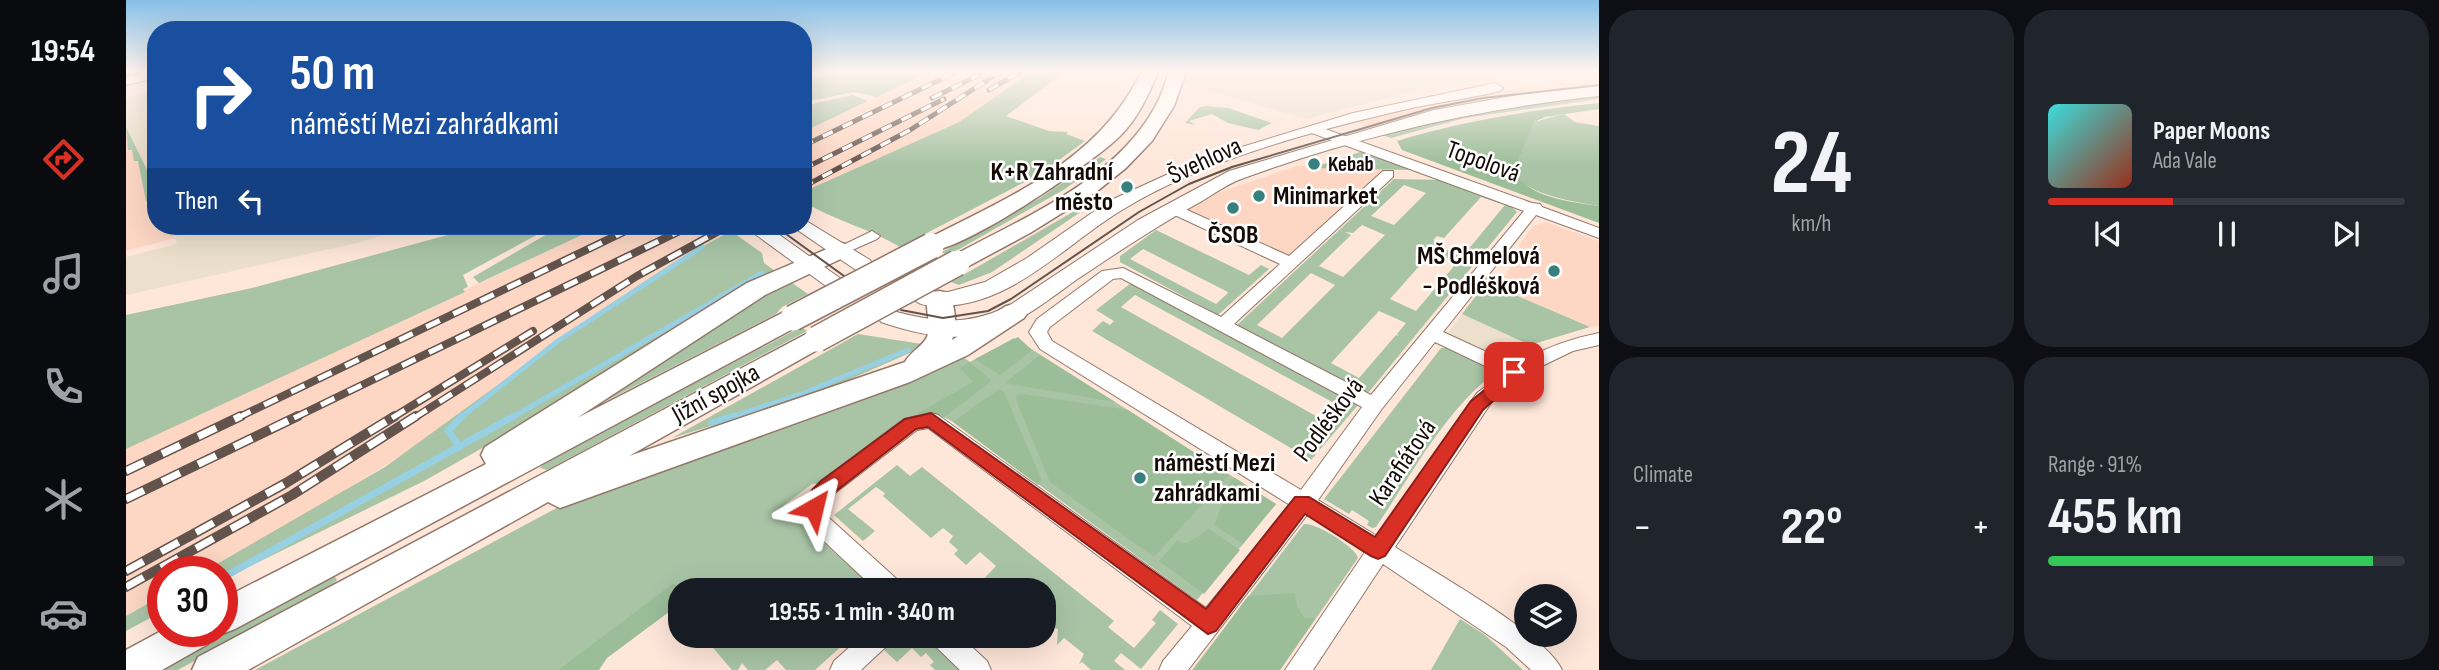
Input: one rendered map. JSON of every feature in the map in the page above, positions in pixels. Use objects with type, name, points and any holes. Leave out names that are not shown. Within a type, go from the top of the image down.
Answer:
[{"type":"highway","name":"Jižní spojka","points":[[238,608],[1032,191],[1091,152],[1127,117],[1134,103]]},
{"type":"highway","name":"Jižní spojka","points":[[211,670],[957,263],[1083,189],[1119,162],[1159,117],[1165,103]]},
{"type":"highway","points":[[313,568],[756,289],[841,250]]},
{"type":"highway","points":[[905,374],[932,350],[944,329],[931,298]]},
{"type":"highway","points":[[454,537],[683,448],[905,374],[950,355],[1016,312]]},
{"type":"highway","points":[[126,670],[168,647]]},
{"type":"main road","name":"Švehlova","points":[[931,298],[968,296],[1000,283],[1118,204],[1172,174],[1314,128],[1417,103]]},
{"type":"main road","name":"Švehlova","points":[[889,317],[911,324],[944,329],[981,326],[1016,312],[1171,208],[1235,175],[1434,115],[1496,103]]},
{"type":"main road","points":[[812,231],[863,265]]},
{"type":"main road","points":[[767,235],[833,281]]},
{"type":"street","name":"Topolová","points":[[1314,128],[1535,207],[1599,233]]},
{"type":"street","points":[[1224,324],[1388,174]]},
{"type":"street","name":"Podléšková","points":[[1171,670],[1302,503],[1374,405],[1535,207]]},
{"type":"street","points":[[1171,208],[1290,263]]},
{"type":"street","points":[[841,250],[872,236]]},
{"type":"street","points":[[1374,405],[1132,276],[1116,273],[1043,323],[1038,332],[1046,345],[1378,550],[1516,639],[1549,670]]},
{"type":"street","points":[[1432,334],[1514,372]]},
{"type":"street","name":"Karafiátová","points":[[1298,670],[1477,405],[1514,372],[1548,354],[1599,339]]},
{"type":"street","points":[[879,578],[818,521],[815,504],[828,487],[911,424],[927,420],[942,425],[1208,623]]},
{"type":"street","points":[[843,670],[867,648]]},
{"type":"street","points":[[955,648],[978,670]]},
{"type":"shaded area","points":[[126,103],[147,103],[147,170],[126,127]]},
{"type":"shaded area","points":[[864,103],[986,103],[959,122],[812,188],[812,128]]},
{"type":"shaded area","points":[[1252,103],[1367,103],[1307,119]]},
{"type":"shaded area","points":[[1433,103],[1473,103],[1402,118],[1371,129],[1354,120]]},
{"type":"shaded area","points":[[126,127],[147,170],[147,235],[174,235],[175,238],[126,251]]},
{"type":"shaded area","points":[[1297,166],[1386,169],[1287,258],[1184,210],[1217,193]]},
{"type":"shaded area","name":"MŠ Chmelová - Podléšková","points":[[1546,222],[1599,241],[1599,326],[1590,327],[1487,283],[1501,281],[1521,253],[1519,245],[1533,226]]},
{"type":"shaded area","points":[[174,235],[384,235],[126,295],[126,257],[177,244]]},
{"type":"shaded area","points":[[582,235],[724,235],[671,264],[598,312],[422,442],[332,499],[231,556],[147,556],[147,604],[126,616],[126,449]]},
{"type":"shaded area","points":[[1462,314],[1530,345],[1503,358],[1448,333]]},
{"type":"green space","points":[[815,103],[863,103],[812,128],[812,104]]},
{"type":"green space","points":[[986,103],[1023,103],[1006,116],[1049,131],[1068,132],[1066,134],[1085,141],[1040,174],[900,247],[812,206],[812,188],[959,122]]},
{"type":"green space","points":[[1529,103],[1569,103],[1465,118],[1391,138],[1382,135],[1489,108]]},
{"type":"green space","points":[[1599,103],[1599,109],[1545,117],[1534,122],[1514,169],[1527,186],[1538,192],[1563,200],[1599,206],[1599,223],[1402,150],[1397,141],[1497,117]]},
{"type":"green space","points":[[1199,108],[1228,108],[1272,123],[1258,130],[1228,123],[1212,114],[1189,121],[1196,125],[1185,123]]},
{"type":"green space","points":[[1564,114],[1575,122],[1599,126],[1599,206],[1535,190],[1516,176],[1516,156],[1534,122]]},
{"type":"green space","points":[[126,127],[147,170],[147,201],[138,161],[134,161],[132,150],[128,150]]},
{"type":"green space","points":[[1360,152],[1430,176],[1411,170],[1311,168]]},
{"type":"green space","points":[[1100,157],[1106,159],[1065,189],[947,256],[942,252],[1040,198]]},
{"type":"green space","points":[[1394,179],[1442,180],[1511,206],[1517,212],[1368,393],[1237,325]],"holes":[[[1404,185],[1426,193],[1394,225],[1371,216]],[[1481,197],[1505,205],[1462,257],[1440,247],[1440,243],[1433,240],[1437,236],[1444,238]],[[1362,225],[1385,235],[1343,277],[1319,266],[1351,235],[1345,232],[1353,233]],[[1430,254],[1452,260],[1450,262],[1455,265],[1416,311],[1390,299]],[[1311,273],[1335,285],[1282,338],[1257,325]],[[1379,311],[1406,323],[1397,334],[1399,336],[1396,335],[1359,378],[1331,363]]]},
{"type":"green space","points":[[1078,209],[1082,211],[992,272],[959,285],[951,282]]},
{"type":"green space","points":[[1156,230],[1249,275],[1261,265],[1269,269],[1218,315],[1120,262],[1120,256]],"holes":[[[1143,249],[1228,292],[1216,304],[1130,259]]]},
{"type":"green space","points":[[448,235],[536,235],[463,275],[468,287],[463,289],[465,292],[126,449],[126,315],[252,288]]},
{"type":"green space","points":[[545,235],[582,235],[479,283],[473,277]]},
{"type":"green space","points":[[724,235],[737,235],[762,253],[764,263],[774,270],[577,394],[426,480],[238,572],[238,556],[231,556],[385,467],[598,312],[671,264]]},
{"type":"green space","points":[[788,280],[808,294],[782,307],[776,314],[592,408]]},
{"type":"green space","points":[[1131,283],[1358,405],[1311,460],[1092,331],[1103,321],[1110,325],[1114,321],[1096,310]],"holes":[[[1135,295],[1336,404],[1323,420],[1121,307]]]},
{"type":"green space","points":[[1486,283],[1590,327],[1530,345],[1462,314]]},
{"type":"green space","points":[[801,327],[807,331],[547,470],[540,468],[544,463]]},
{"type":"green space","points":[[858,334],[928,345],[821,392],[672,438]]},
{"type":"green space","points":[[1018,337],[1032,350],[1000,375],[975,359]]},
{"type":"green space","points":[[1014,338],[1276,504],[1197,600],[953,422],[928,413],[912,417],[821,483],[812,484],[783,506],[863,578],[668,578],[668,588],[557,670],[255,670],[592,489],[963,357],[970,362]]},
{"type":"green space","points":[[1441,348],[1447,348],[1497,371],[1461,404],[1445,424],[1376,527],[1372,528],[1367,525],[1369,521],[1352,510],[1349,514],[1324,499]]},
{"type":"green space","points":[[1041,356],[1115,402],[1005,383]]},
{"type":"green space","points":[[969,362],[990,379],[990,382],[945,417],[932,413],[917,414],[973,382],[960,368]]},
{"type":"green space","points":[[999,389],[1004,392],[1042,481],[1038,485],[953,422]]},
{"type":"green space","points":[[1017,395],[1128,410],[1229,475],[1154,557],[1050,482],[1016,400]]},
{"type":"green space","points":[[897,465],[910,476],[922,467],[1114,621],[1108,627],[1134,648],[1156,623],[1152,620],[1160,610],[1178,624],[1141,669],[1121,653],[1114,661],[1125,670],[1091,670],[1082,662],[1079,664],[1084,654],[1064,638],[1057,645],[1056,578],[985,578],[996,566],[980,552],[966,565],[954,554],[958,550],[949,542],[953,536],[943,528],[931,538],[876,487],[848,509],[875,531],[863,541],[834,515]]},
{"type":"green space","points":[[1235,478],[1276,504],[1243,544],[1214,525],[1223,503],[1219,496]]},
{"type":"green space","points":[[1304,524],[1334,536],[1356,553],[1358,558],[1280,670],[1192,670]]},
{"type":"green space","points":[[1209,529],[1240,550],[1204,594],[1159,561],[1177,541],[1187,543]]},
{"type":"green space","points":[[334,575],[337,580],[238,637],[238,627]]},
{"type":"green space","points":[[668,587],[668,613],[607,658],[599,670],[557,670]]},
{"type":"green space","points":[[1295,593],[1297,606],[1304,618],[1315,619],[1280,670],[1194,670],[1248,596]]},
{"type":"green space","points":[[147,604],[147,620],[126,631],[126,616]]},
{"type":"green space","points":[[1460,619],[1485,635],[1523,670],[1431,670]]},
{"type":"green space","points":[[201,647],[219,647],[178,670],[159,670]]},
{"type":"green space","points":[[713,648],[840,648],[815,670],[786,670],[777,660],[765,670],[748,670],[742,663],[738,670],[732,670]]},
{"type":"green space","points":[[884,648],[912,648],[897,662]]},
{"type":"green space","points":[[912,648],[938,648],[961,670],[935,670],[930,665],[934,662],[926,653],[921,657]]},
{"type":"waterway","points":[[460,418],[558,341],[702,247]]},
{"type":"waterway","points":[[511,418],[762,273]]},
{"type":"waterway","points":[[728,418],[804,393],[908,350]]},
{"type":"waterway","points":[[459,446],[514,416]]},
{"type":"waterway","points":[[712,423],[734,416]]},
{"type":"waterway","points":[[459,446],[448,431],[460,418]]},
{"type":"waterway","points":[[238,569],[459,446]]},
{"type":"tram line","points":[[901,310],[943,318],[988,311],[1011,299],[1139,212],[1189,184],[1232,167],[1456,103]]},
{"type":"tram line","points":[[787,235],[844,276]]},
{"type":"railway","points":[[812,142],[891,103]]},
{"type":"railway","points":[[812,165],[935,103]]},
{"type":"railway","points":[[812,182],[910,130],[951,103]]},
{"type":"railway","points":[[237,418],[617,235]]},
{"type":"railway","points":[[294,418],[671,235]]},
{"type":"railway","points":[[414,418],[637,276],[712,235]]},
{"type":"railway","points":[[392,418],[533,331]]},
{"type":"railway","points":[[126,471],[241,416]]},
{"type":"railway","points":[[126,499],[298,416]]},
{"type":"railway","points":[[126,571],[286,483],[395,416]]},
{"type":"railway","points":[[126,587],[292,495],[416,416]]},
{"type":"place","name":"Kebab","points":[[1314,164]]},
{"type":"place","name":"K+R Zahradní město","points":[[1127,187]]},
{"type":"place","name":"Minimarket","points":[[1259,196]]},
{"type":"place","name":"ČSOB","points":[[1233,208]]},
{"type":"place","name":"MŠ Chmelová - Podléšková","points":[[1554,271]]},
{"type":"place","name":"náměstí Mezi zahrádkami","points":[[1140,478]]},
{"type":"route","points":[[814,508],[819,496],[828,487],[890,439],[911,424],[931,420],[942,425],[1208,623],[1302,503],[1378,550],[1477,405],[1514,372]]}]
